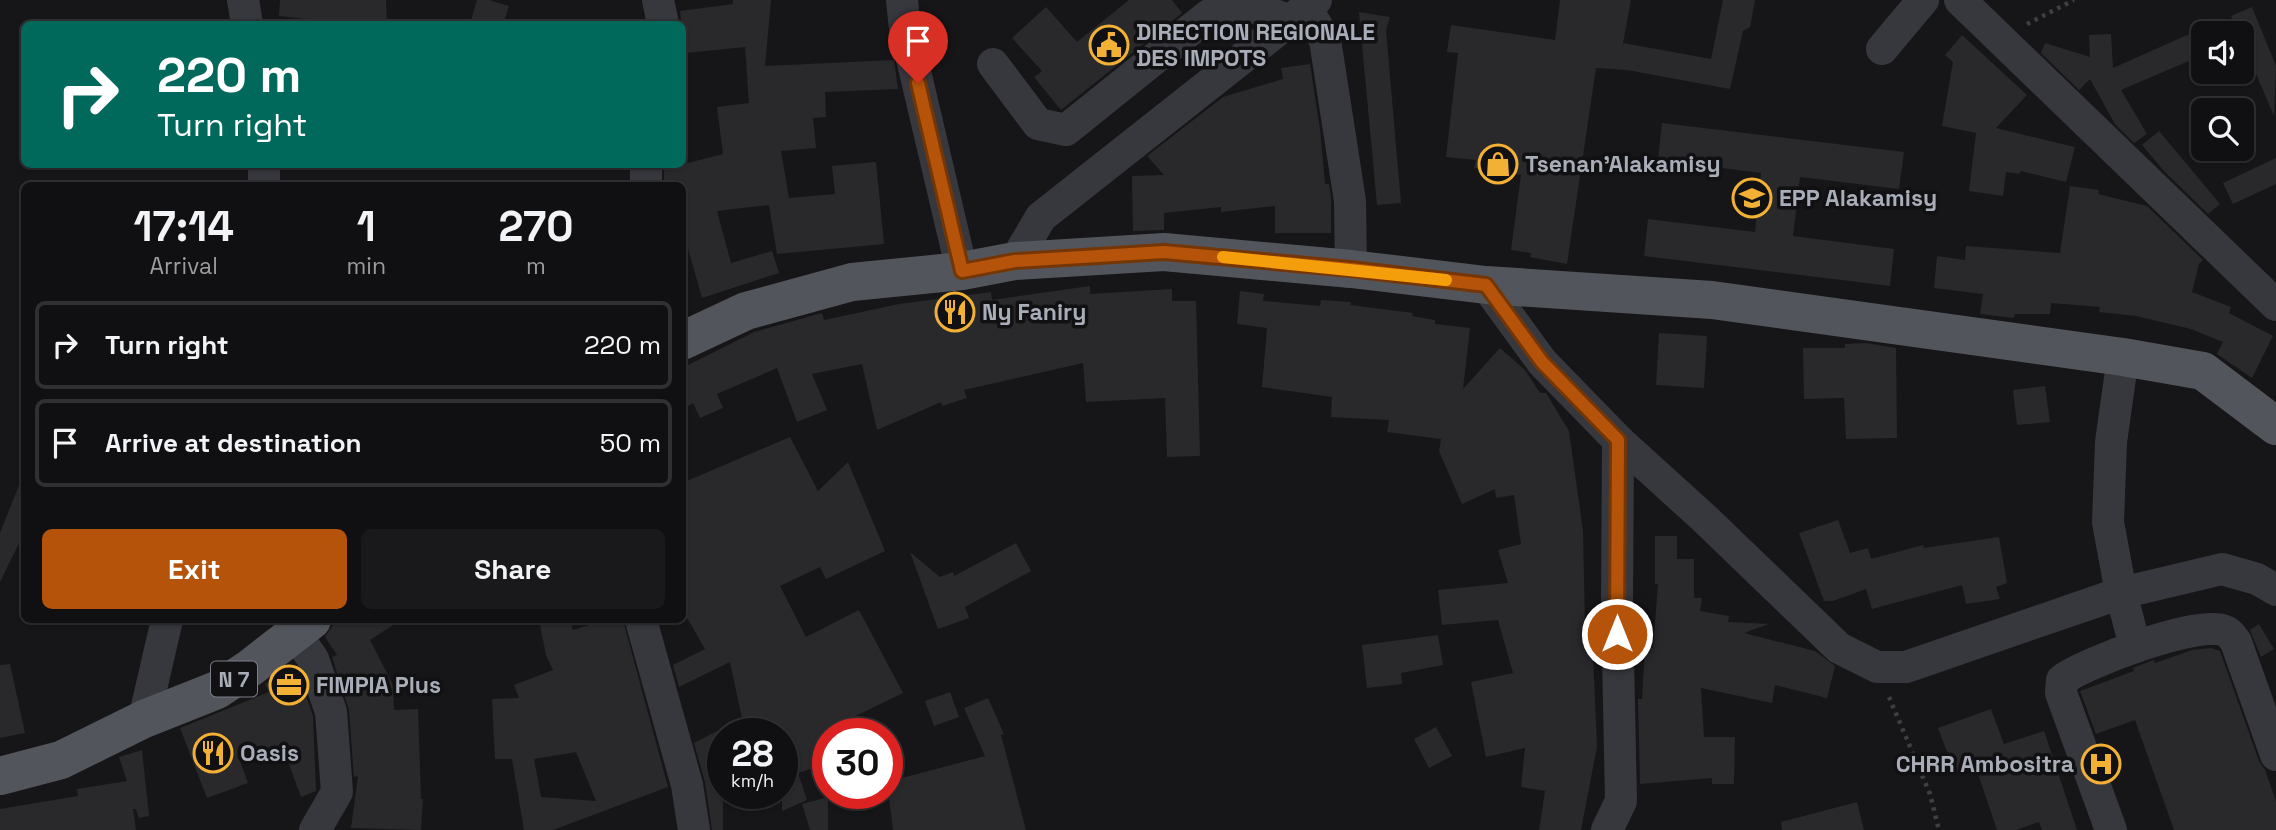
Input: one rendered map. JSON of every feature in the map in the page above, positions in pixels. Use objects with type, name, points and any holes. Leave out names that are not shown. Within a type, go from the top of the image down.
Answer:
[{"type":"main road","points":[[686,339],[746,311],[852,282],[962,271],[1015,261],[1164,252],[1351,269],[1486,285],[1712,300],[2123,356],[2203,371],[2276,426]]},
{"type":"main road","name":"N 7","points":[[0,776],[61,760],[144,719],[217,690],[303,626]]},
{"type":"street","points":[[243,0],[246,21]]},
{"type":"street","points":[[659,0],[662,21]]},
{"type":"street","points":[[902,0],[905,30],[962,271]]},
{"type":"street","points":[[1882,49],[1923,0]]},
{"type":"street","points":[[1960,0],[2276,305]]},
{"type":"street","points":[[993,64],[1038,124],[1066,130],[1209,15],[1256,7],[1304,9]]},
{"type":"street","points":[[1015,261],[1041,217],[1304,9]]},
{"type":"street","points":[[1304,9],[1325,40],[1350,201],[1351,269]]},
{"type":"street","points":[[1486,285],[1542,362],[1618,440],[1704,518],[1839,648],[1877,667],[1906,667],[2121,593],[2222,569],[2257,579],[2276,590]]},
{"type":"street","points":[[2123,356],[2111,442],[2108,522],[2121,593],[2135,646]]},
{"type":"street","points":[[1607,830],[1621,801],[1617,607],[1618,440]]},
{"type":"street","points":[[144,719],[166,623]]},
{"type":"street","points":[[642,623],[687,785],[694,830]]},
{"type":"street","points":[[303,626],[331,712],[337,792],[315,830]]},
{"type":"street","points":[[2111,830],[2061,692],[2062,680],[2072,673],[2135,646],[2211,628],[2226,631],[2236,642],[2276,755]]},
{"type":"path","points":[[1999,39],[2074,0]]},
{"type":"path","points":[[1877,667],[1930,794],[1939,830]]},
{"type":"building","points":[[280,0],[386,0],[387,21],[323,21],[279,16]]},
{"type":"building","points":[[477,0],[489,0],[509,6],[504,21],[471,21]]},
{"type":"building","points":[[733,0],[771,0],[765,66],[894,60],[898,89],[825,92],[826,117],[813,118],[816,148],[781,151],[789,198],[835,194],[832,166],[876,162],[884,244],[777,254],[769,205],[717,211],[731,263],[772,251],[779,273],[702,298],[686,241],[686,182],[664,182],[664,169],[686,168],[686,163],[723,154],[717,107],[749,103],[745,47],[686,53],[686,21],[681,21],[680,11],[733,4]]},
{"type":"building","name":"DIRECTION REGIONALE DES IMPOTS","points":[[1129,0],[1172,0],[1182,13],[1061,110],[1034,77],[1042,71],[1012,38],[1046,7],[1077,42]]},
{"type":"building","points":[[1560,0],[1631,0],[1623,43],[1711,59],[1723,0],[1755,0],[1750,27],[1743,31],[1730,89],[1627,70],[1596,68],[1567,264],[1530,257],[1531,253],[1511,250],[1521,175],[1474,168],[1476,160],[1446,157],[1458,53],[1447,52],[1451,25],[1555,40]]},
{"type":"building","points":[[2252,7],[2276,66],[2274,116],[2254,69],[2254,21],[2233,21],[2231,16]]},
{"type":"building","points":[[1359,12],[1390,17],[1386,30],[1401,203],[1377,205]]},
{"type":"building","points":[[2191,33],[2191,60],[2121,90],[2147,134],[2134,143],[2115,124],[2090,79],[2079,90],[2041,53],[2045,43],[2090,57],[2089,35],[2111,34],[2113,68]]},
{"type":"building","points":[[1962,35],[2027,95],[1996,128],[2075,147],[2066,182],[2020,171],[2020,174],[2006,172],[2003,196],[1969,191],[1976,133],[1942,126],[1953,62],[1945,55]]},
{"type":"building","points":[[1310,64],[1325,184],[1329,184],[1331,197],[1331,233],[1275,233],[1275,206],[1221,212],[1221,207],[1164,213],[1164,230],[1133,231],[1132,176],[1164,175],[1147,156],[1223,97],[1283,79],[1281,68]]},
{"type":"building","points":[[1662,123],[1904,152],[1899,189],[1800,177],[1793,236],[1894,249],[1890,286],[1644,256],[1648,219],[1755,232],[1761,173],[1658,160]]},
{"type":"building","points":[[2159,131],[2220,204],[2208,214],[2142,145]]},
{"type":"building","points":[[2276,158],[2276,184],[2233,204],[2223,183]]},
{"type":"building","points":[[2070,186],[2099,190],[2098,194],[2147,206],[2203,260],[2199,264],[2192,292],[2231,307],[2229,313],[2273,336],[2252,378],[2217,354],[2223,342],[2191,329],[2136,316],[2099,312],[2100,307],[2051,303],[2050,314],[2015,314],[2014,318],[1980,314],[1983,294],[1934,288],[1937,256],[1965,260],[1966,246],[2060,253]]},
{"type":"building","points":[[1090,286],[1090,294],[1172,289],[1172,301],[1196,301],[1200,456],[1167,457],[1165,398],[1086,402],[1083,363],[964,390],[967,398],[942,406],[941,402],[877,430],[862,364],[812,374],[827,410],[797,422],[777,368],[717,394],[723,408],[700,418],[693,403],[686,407],[686,366],[754,332],[822,313],[824,320],[899,304],[991,292],[992,300]]},
{"type":"building","points":[[1240,291],[1264,294],[1263,301],[1320,306],[1321,300],[1351,302],[1350,305],[1413,313],[1412,316],[1435,320],[1435,324],[1470,328],[1463,389],[1500,348],[1525,370],[1540,393],[1546,393],[1569,431],[1583,531],[1585,623],[1591,623],[1597,747],[1581,830],[1539,830],[1545,791],[1521,787],[1525,748],[1486,757],[1471,682],[1513,673],[1498,620],[1442,625],[1438,590],[1508,583],[1498,550],[1521,544],[1514,495],[1496,498],[1495,489],[1462,504],[1439,451],[1441,439],[1387,432],[1389,420],[1331,417],[1332,397],[1262,387],[1267,328],[1237,324]]},
{"type":"building","points":[[1659,333],[1707,336],[1704,388],[1656,385]]},
{"type":"building","points":[[1866,343],[1896,348],[1897,438],[1846,439],[1844,398],[1804,399],[1803,348],[1845,348],[1845,344]]},
{"type":"building","points":[[2045,386],[2050,422],[2017,425],[2013,390]]},
{"type":"building","points":[[790,437],[818,491],[848,462],[885,551],[826,579],[820,567],[780,586],[806,637],[859,610],[903,693],[851,718],[812,718],[812,768],[798,773],[798,718],[742,718],[730,662],[679,687],[673,665],[705,649],[686,616],[686,481]]},
{"type":"building","points":[[21,480],[21,539],[0,582],[0,533]]},
{"type":"building","points":[[1838,520],[1850,553],[1868,548],[1871,559],[1923,545],[1924,548],[1999,537],[2007,583],[1996,587],[2000,599],[1966,604],[1962,585],[1872,609],[1866,589],[1833,601],[1824,601],[1799,533]]},
{"type":"building","points":[[1655,536],[1677,536],[1677,559],[1694,559],[1694,598],[1702,598],[1700,611],[1729,616],[1728,622],[1769,624],[1744,633],[1815,651],[1835,666],[1827,698],[1775,685],[1772,703],[1701,688],[1704,737],[1735,737],[1734,784],[1712,784],[1712,778],[1640,784],[1638,699],[1642,699],[1645,647],[1653,648],[1658,584],[1655,584]]},
{"type":"building","points":[[1016,543],[1031,571],[965,607],[969,618],[938,629],[910,552],[940,577],[953,572],[954,576]]},
{"type":"building","points":[[396,623],[370,640],[393,685],[394,710],[418,709],[423,799],[421,830],[351,828],[358,776],[354,777],[349,710],[332,657],[337,655],[325,637],[333,625]]},
{"type":"building","points":[[540,623],[571,623],[573,630],[595,623],[624,623],[668,787],[553,830],[524,830],[512,759],[495,759],[492,699],[519,698],[514,685],[553,670],[546,655]],"holes":[[[576,752],[596,801],[541,797],[534,759]]]},
{"type":"building","points":[[2259,624],[2274,649],[2261,657],[2250,630]]},
{"type":"building","points":[[1438,635],[1443,665],[1401,673],[1402,684],[1367,688],[1362,645]]},
{"type":"building","points":[[2211,648],[2220,651],[2259,761],[2265,770],[2276,801],[2276,830],[2174,830],[2135,720],[2096,734],[2080,691],[2134,671],[2133,668],[2154,660],[2155,663],[2192,650]]},
{"type":"building","points":[[10,664],[25,733],[0,738],[0,665]]},
{"type":"building","points":[[297,670],[313,716],[316,791],[301,797],[282,745],[239,758],[248,783],[207,798],[180,728],[269,692],[265,684]]},
{"type":"building","points":[[950,692],[959,717],[934,726],[925,701]]},
{"type":"building","points":[[988,698],[1004,734],[1001,735],[1026,830],[893,830],[890,809],[903,809],[903,778],[985,756],[964,708]]},
{"type":"building","points":[[1991,709],[2004,744],[2044,731],[2077,830],[2042,830],[2039,822],[2016,830],[1997,830],[1975,765],[1955,773],[1938,728]]},
{"type":"building","points":[[1436,727],[1452,756],[1429,768],[1414,739]]},
{"type":"building","points":[[707,736],[707,796],[705,782],[694,743]]},
{"type":"building","points":[[142,750],[149,816],[139,818],[136,809],[133,809],[136,830],[0,830],[0,809],[78,796],[77,789],[127,781],[119,757]]},
{"type":"building","points":[[798,773],[807,800],[798,804]]},
{"type":"building","points":[[812,801],[812,809],[828,809],[828,830],[810,830],[802,804]]},
{"type":"building","points":[[1857,802],[1864,830],[1782,830],[1781,822]]},
{"type":"building","points":[[709,809],[723,809],[723,830],[712,830]]},
{"type":"slow traffic","points":[[1223,257],[1446,280]]},
{"type":"place","name":"DIRECTION REGIONALE DES IMPOTS","points":[[1109,45]]},
{"type":"place","name":"Tsenan'Alakamisy","points":[[1498,164]]},
{"type":"place","name":"EPP Alakamisy","points":[[1752,198]]},
{"type":"place","name":"Ny Faniry","points":[[955,312]]},
{"type":"place","name":"FIMPIA Plus","points":[[289,685]]},
{"type":"place","name":"Oasis","points":[[213,753]]},
{"type":"place","name":"CHRR Ambositra","points":[[2101,764]]},
{"type":"route","points":[[918,83],[962,271],[1015,261],[1164,252],[1351,269],[1486,285],[1542,362],[1618,440],[1617,634]]}]
